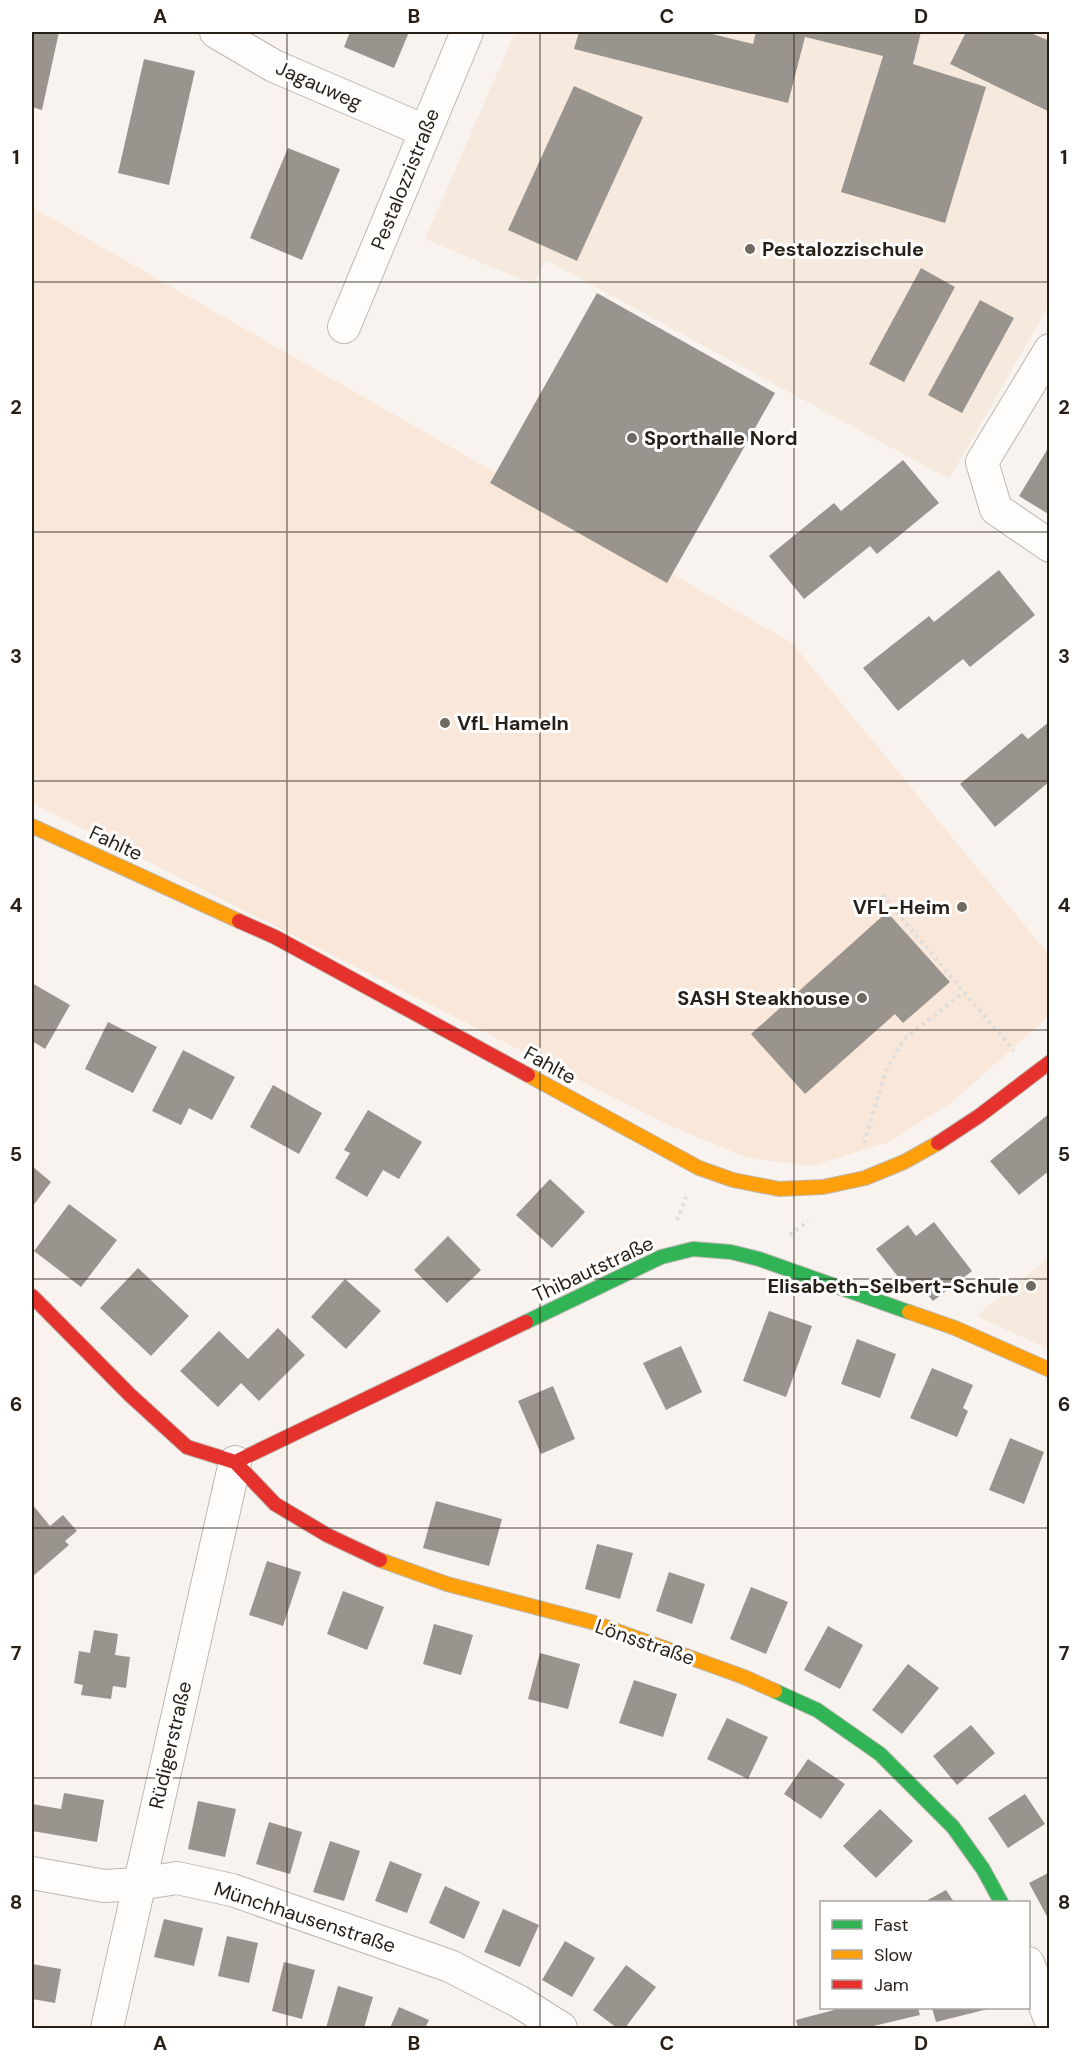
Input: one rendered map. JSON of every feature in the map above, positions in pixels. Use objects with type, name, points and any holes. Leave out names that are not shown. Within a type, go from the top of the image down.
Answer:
[{"type":"street","name":"Jagauweg","points":[[216,32],[274,66],[424,132]]},
{"type":"street","name":"Pestalozzistraße","points":[[344,327],[467,32]]},
{"type":"street","points":[[1050,350],[982,462],[996,509],[1050,546]]},
{"type":"street","name":"Fahlte","points":[[32,826],[275,937],[699,1168],[734,1181],[781,1188],[820,1187],[865,1178],[889,1170],[921,1155],[963,1128],[1050,1062]]},
{"type":"street","name":"Thibautstraße","points":[[236,1462],[661,1257],[693,1249],[731,1252],[759,1259],[956,1328],[1050,1370]]},
{"type":"street","points":[[32,1296],[130,1395],[187,1448],[236,1462]]},
{"type":"street","name":"Rüdigerstraße","points":[[107,2028],[236,1462]]},
{"type":"street","name":"Lönsstraße","points":[[236,1462],[275,1504],[327,1535],[392,1565],[447,1584],[592,1622],[744,1677],[817,1710],[880,1754],[953,1827],[983,1869],[1000,1901]]},
{"type":"street","name":"Münchhausenstraße","points":[[32,1873],[104,1886],[177,1878],[232,1890],[450,1966],[518,2001],[561,2028]]},
{"type":"street","points":[[1030,1966],[1050,2019]]},
{"type":"path","points":[[882,894],[1034,1074]]},
{"type":"path","points":[[865,1178],[864,1143],[885,1072],[903,1040],[964,992]]},
{"type":"path","points":[[661,1257],[699,1168]]},
{"type":"shaded area","name":"Pestalozzischule","points":[[515,32],[1049,32],[1049,305],[949,479],[546,260],[533,284],[425,239]]},
{"type":"shaded area","name":"VfL Hameln","points":[[32,207],[792,643],[1049,955],[1049,1016],[952,1102],[889,1142],[811,1166],[748,1158],[668,1125],[32,803]]},
{"type":"shaded area","name":"Elisabeth-Selbert-Schule","points":[[1049,1257],[1049,1349],[976,1316]]},
{"type":"building","points":[[32,32],[59,32],[42,110],[32,107]]},
{"type":"building","points":[[350,32],[409,32],[394,68],[344,47]]},
{"type":"building","points":[[579,32],[704,32],[753,44],[756,32],[921,32],[913,64],[986,87],[945,223],[841,192],[883,56],[805,37],[788,103],[574,49]]},
{"type":"building","points":[[966,32],[1028,32],[1050,41],[1050,112],[950,64]]},
{"type":"building","points":[[144,59],[195,71],[169,185],[118,173]]},
{"type":"building","points":[[574,86],[643,117],[577,261],[508,230]]},
{"type":"building","points":[[288,148],[340,169],[302,260],[250,238]]},
{"type":"building","points":[[921,268],[955,287],[904,382],[869,364]]},
{"type":"building","name":"Sporthalle Nord","points":[[597,293],[775,393],[667,583],[490,483]]},
{"type":"building","points":[[980,300],[1014,318],[962,413],[928,395]]},
{"type":"building","points":[[1047,450],[1050,451],[1050,515],[1019,496]]},
{"type":"building","points":[[903,460],[939,503],[877,554],[870,546],[804,599],[769,556],[834,503],[841,511]]},
{"type":"building","points":[[999,570],[1035,615],[970,667],[963,659],[898,711],[863,668],[929,616],[934,622]]},
{"type":"building","points":[[1050,721],[1050,781],[995,827],[960,784],[1022,733],[1028,739]]},
{"type":"building","name":"SASH Steakhouse","points":[[887,912],[950,982],[903,1023],[895,1014],[805,1094],[751,1034]]},
{"type":"building","points":[[32,983],[70,1005],[45,1049],[32,1041]]},
{"type":"building","points":[[108,1022],[157,1047],[133,1093],[85,1069]]},
{"type":"building","points":[[183,1050],[235,1077],[212,1120],[189,1108],[181,1125],[152,1111]]},
{"type":"building","points":[[273,1085],[322,1113],[299,1154],[250,1127]]},
{"type":"building","points":[[368,1110],[422,1142],[399,1179],[383,1170],[367,1197],[335,1178],[350,1153],[344,1150]]},
{"type":"building","points":[[1050,1113],[1050,1170],[1019,1195],[990,1161]]},
{"type":"building","points":[[32,1166],[51,1182],[32,1207]]},
{"type":"building","points":[[550,1179],[585,1212],[552,1248],[516,1215]]},
{"type":"building","points":[[69,1204],[117,1240],[81,1287],[34,1251]]},
{"type":"building","points":[[934,1222],[972,1271],[933,1301],[916,1281],[907,1288],[876,1249],[908,1225],[916,1236]]},
{"type":"building","points":[[448,1236],[481,1270],[447,1303],[414,1270]]},
{"type":"building","points":[[138,1268],[189,1316],[151,1356],[100,1308]]},
{"type":"building","points":[[345,1279],[381,1311],[346,1349],[311,1317]]},
{"type":"building","points":[[769,1311],[812,1326],[786,1397],[743,1381]]},
{"type":"building","points":[[278,1328],[305,1355],[259,1401],[241,1383],[218,1407],[180,1371],[219,1331],[248,1359]]},
{"type":"building","points":[[857,1339],[896,1354],[880,1398],[841,1384]]},
{"type":"building","points":[[681,1346],[702,1392],[666,1410],[643,1363]]},
{"type":"building","points":[[932,1368],[973,1385],[963,1408],[968,1411],[957,1437],[910,1418]]},
{"type":"building","points":[[553,1386],[575,1439],[541,1454],[518,1401]]},
{"type":"building","points":[[1010,1438],[1044,1452],[1024,1504],[989,1490]]},
{"type":"building","points":[[436,1501],[502,1519],[489,1566],[423,1548]]},
{"type":"building","points":[[32,1504],[50,1526],[63,1515],[77,1531],[65,1541],[69,1545],[32,1577]]},
{"type":"building","points":[[597,1544],[633,1553],[620,1599],[585,1589]]},
{"type":"building","points":[[267,1561],[301,1572],[283,1626],[249,1615]]},
{"type":"building","points":[[669,1572],[705,1584],[692,1624],[656,1611]]},
{"type":"building","points":[[751,1587],[788,1602],[766,1654],[730,1639]]},
{"type":"building","points":[[343,1591],[384,1607],[367,1650],[327,1634]]},
{"type":"building","points":[[434,1624],[473,1635],[461,1675],[423,1664]]},
{"type":"building","points":[[828,1626],[863,1645],[840,1689],[804,1670]]},
{"type":"building","points":[[94,1630],[118,1634],[115,1655],[130,1657],[126,1688],[113,1686],[111,1699],[81,1695],[83,1685],[74,1683],[79,1651],[90,1653]]},
{"type":"building","points":[[540,1653],[580,1664],[568,1709],[528,1699]]},
{"type":"building","points":[[908,1664],[939,1688],[902,1734],[872,1710]]},
{"type":"building","points":[[634,1680],[677,1694],[663,1737],[619,1723]]},
{"type":"building","points":[[727,1718],[768,1737],[748,1779],[707,1759]]},
{"type":"building","points":[[971,1725],[995,1753],[957,1785],[933,1756]]},
{"type":"building","points":[[808,1759],[845,1784],[821,1819],[784,1794]]},
{"type":"building","points":[[64,1793],[104,1800],[97,1842],[32,1831],[32,1804],[61,1809]]},
{"type":"building","points":[[1025,1794],[1045,1824],[1008,1848],[988,1818]]},
{"type":"building","points":[[198,1801],[236,1809],[225,1857],[188,1849]]},
{"type":"building","points":[[880,1809],[913,1841],[876,1878],[843,1846]]},
{"type":"building","points":[[269,1822],[302,1832],[290,1874],[256,1864]]},
{"type":"building","points":[[330,1841],[360,1851],[344,1901],[313,1892]]},
{"type":"building","points":[[390,1861],[422,1874],[407,1913],[375,1901]]},
{"type":"building","points":[[1050,1872],[1050,1922],[1029,1883]]},
{"type":"building","points":[[445,1886],[480,1902],[464,1939],[429,1923]]},
{"type":"building","points":[[946,1890],[953,1901],[926,1901]]},
{"type":"building","points":[[503,1909],[539,1925],[520,1967],[484,1952]]},
{"type":"building","points":[[164,1919],[203,1928],[194,1966],[154,1957]]},
{"type":"building","points":[[227,1936],[258,1943],[249,1983],[218,1976]]},
{"type":"building","points":[[565,1941],[595,1958],[572,1997],[542,1980]]},
{"type":"building","points":[[284,1962],[315,1970],[302,2019],[272,2011]]},
{"type":"building","points":[[32,1964],[61,1969],[55,2003],[32,1999]]},
{"type":"building","points":[[626,1965],[656,1987],[625,2028],[617,2028],[593,2010]]},
{"type":"building","points":[[338,1986],[373,1997],[364,2028],[326,2028]]},
{"type":"building","points":[[399,2007],[429,2020],[425,2028],[390,2028]]},
{"type":"building","points":[[918,2009],[920,2015],[865,2028],[798,2028],[796,2020],[834,2010]]},
{"type":"building","points":[[932,2009],[988,2009],[936,2022]]},
{"type":"traffic: fast","points":[[526,1322],[661,1257],[693,1249],[731,1252],[759,1259],[909,1312]]},
{"type":"traffic: fast","points":[[775,1691],[817,1710],[880,1754],[953,1827],[983,1869],[1000,1901]]},
{"type":"traffic: slow","points":[[32,826],[239,921]]},
{"type":"traffic: slow","points":[[528,1075],[699,1168],[733,1180],[779,1189],[823,1187],[865,1178],[904,1162],[938,1143]]},
{"type":"traffic: slow","points":[[909,1312],[955,1328],[1050,1370]]},
{"type":"traffic: slow","points":[[380,1560],[447,1584],[592,1622],[744,1677],[775,1691]]},
{"type":"traffic: jam","points":[[239,921],[275,937],[528,1075]]},
{"type":"traffic: jam","points":[[938,1143],[979,1116],[1050,1062]]},
{"type":"traffic: jam","points":[[32,1296],[130,1395],[187,1447],[235,1462],[275,1504],[327,1535],[380,1560]]},
{"type":"traffic: jam","points":[[235,1462],[526,1322]]},
{"type":"place","name":"Pestalozzischule","points":[[750,249]]},
{"type":"place","name":"Sporthalle Nord","points":[[632,438]]},
{"type":"place","name":"VfL Hameln","points":[[445,723]]},
{"type":"place","name":"VFL-Heim","points":[[962,907]]},
{"type":"place","name":"SASH Steakhouse","points":[[862,998]]},
{"type":"place","name":"Elisabeth-Selbert-Schule","points":[[1031,1286]]}]
